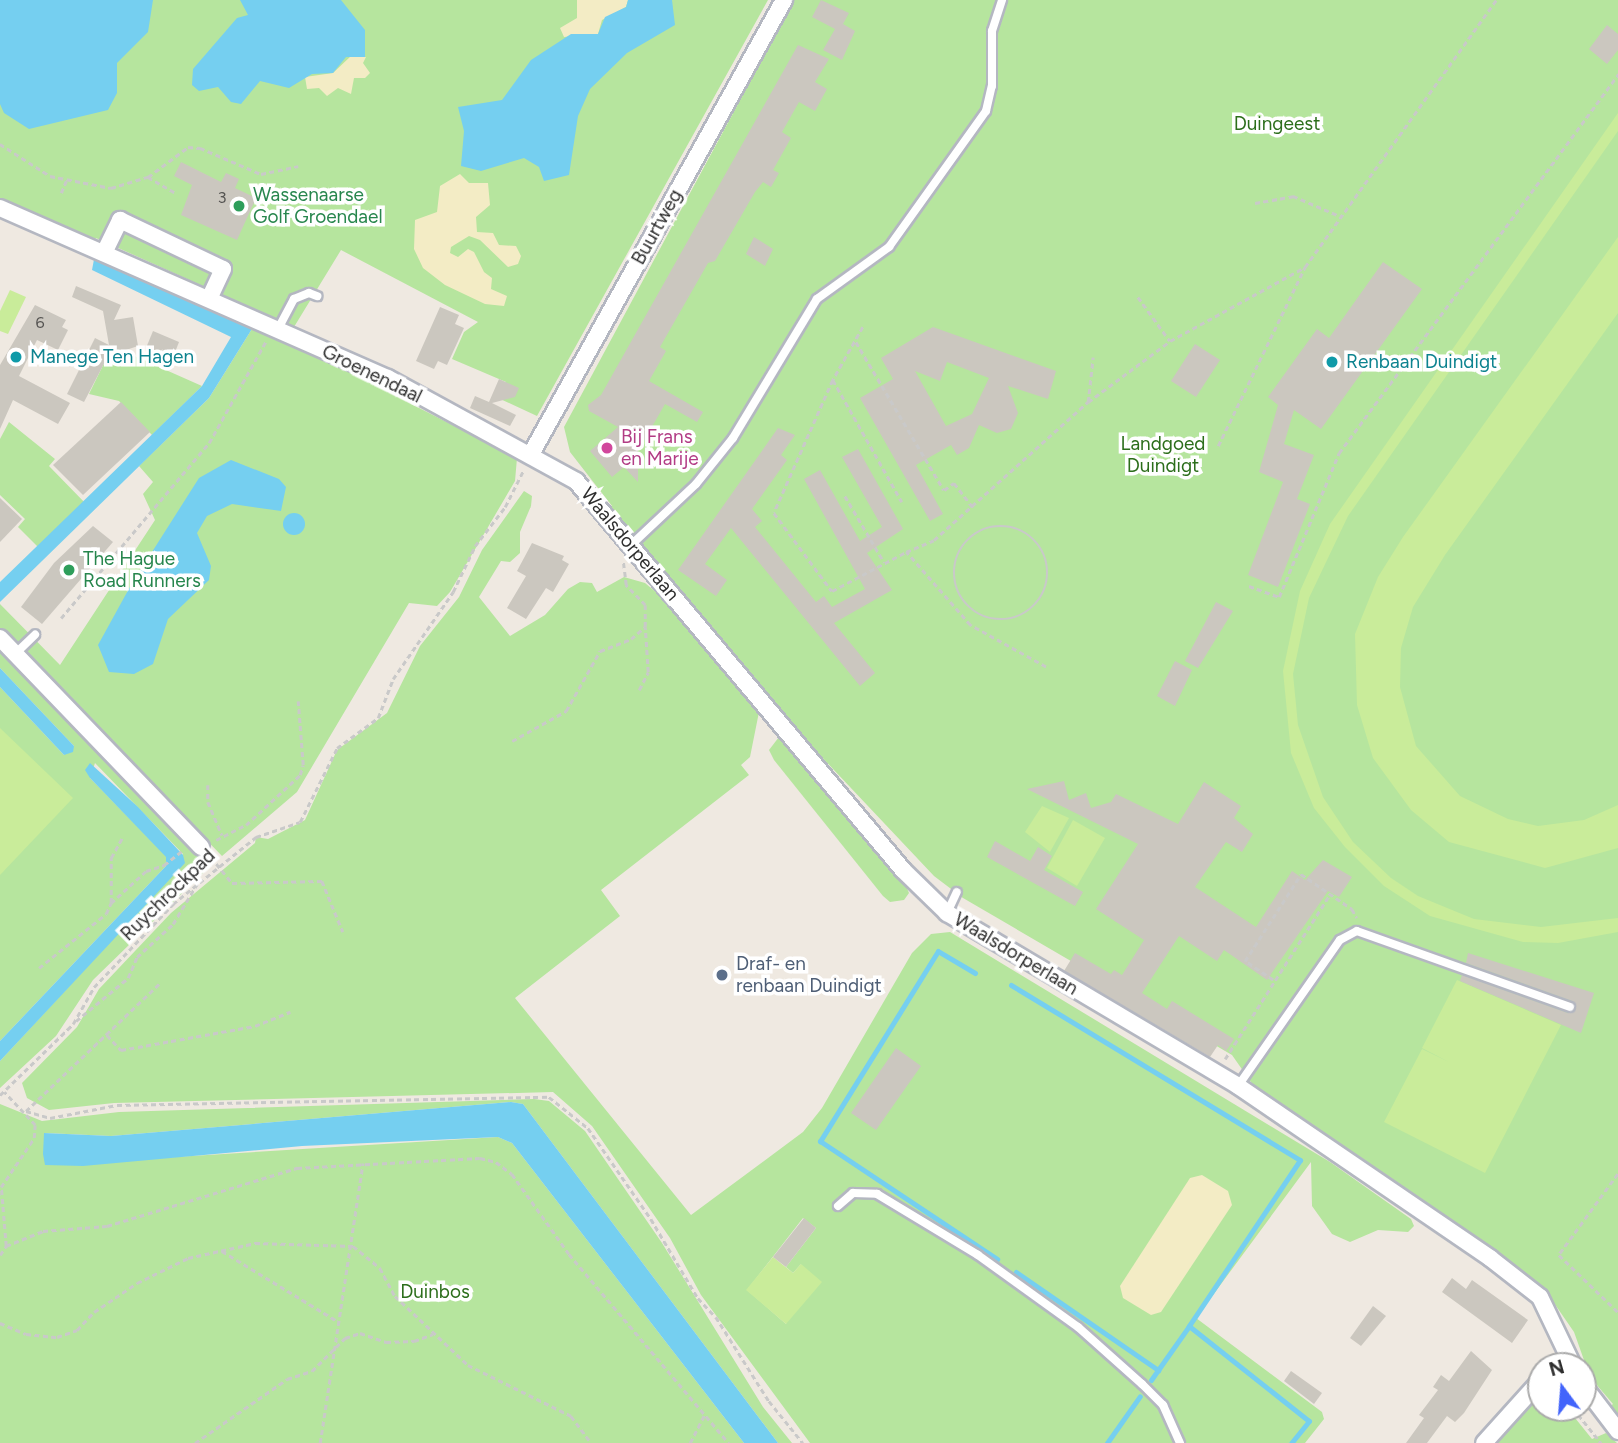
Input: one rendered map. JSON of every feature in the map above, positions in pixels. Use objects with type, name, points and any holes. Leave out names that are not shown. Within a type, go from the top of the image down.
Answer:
[{"type":"street","name":"Buurtweg","points":[[531,454],[784,0]]},
{"type":"street","name":"Groenendaal","points":[[0,208],[210,297],[388,378],[494,439],[531,454]]},
{"type":"street","points":[[104,253],[120,220],[223,269],[210,297]]},
{"type":"street","name":"Waalsdorperlaan","points":[[531,454],[576,481],[903,870],[947,914],[1238,1086],[1371,1174],[1537,1296],[1565,1352]]},
{"type":"street","points":[[0,638],[206,846]]},
{"type":"street","points":[[1484,1443],[1527,1395]]},
{"type":"street","points":[[1597,1403],[1618,1431]]},
{"type":"lane","points":[[633,547],[696,484],[733,438],[817,299],[889,247],[986,111],[992,86],[992,31],[1002,0]]},
{"type":"lane","points":[[275,328],[294,299],[309,293],[317,296]]},
{"type":"lane","points":[[16,654],[35,635]]},
{"type":"lane","points":[[947,914],[957,892]]},
{"type":"lane","points":[[1238,1086],[1340,940],[1357,931],[1570,1007]]},
{"type":"lane","points":[[838,1206],[853,1193],[877,1194],[978,1255],[1078,1327],[1142,1384],[1163,1405],[1180,1443]]},
{"type":"path","points":[[1218,446],[1305,267],[1496,0]]},
{"type":"path","points":[[1249,586],[1279,597],[1339,453],[1618,74]]},
{"type":"path","points":[[0,144],[29,166],[66,181],[111,188],[148,177],[188,148],[201,148],[261,174],[298,166]]},
{"type":"path","points":[[148,177],[176,193]]},
{"type":"path","points":[[61,193],[66,181]]},
{"type":"path","points":[[1255,203],[1293,196],[1342,217]]},
{"type":"path","points":[[863,327],[833,380],[774,513],[832,591],[884,562],[934,541],[974,509],[1088,402],[1170,341],[1305,267]]},
{"type":"path","points":[[1138,297],[1170,341]]},
{"type":"path","points":[[61,618],[209,443],[275,328]]},
{"type":"path","points":[[855,341],[944,490],[954,483],[974,509]]},
{"type":"path","points":[[1088,402],[1093,357]]},
{"type":"path","points":[[833,380],[902,502]]},
{"type":"path","name":"Ruychrockpad","points":[[0,1095],[73,1023],[94,987],[199,881],[256,837],[300,822],[337,748],[378,718],[393,679],[453,592],[475,546],[516,486]]},
{"type":"path","points":[[845,496],[884,562]]},
{"type":"path","points":[[1008,527],[1026,533],[1041,546],[1048,565],[1048,584],[1039,602],[1024,615],[1005,620],[986,618],[969,608],[958,591],[954,572],[959,553],[971,537],[988,528],[1008,527]]},
{"type":"path","points":[[633,547],[620,567],[626,585],[645,605],[649,663],[639,690]]},
{"type":"path","points":[[906,552],[970,625],[1046,667]]},
{"type":"path","points":[[512,741],[566,711],[600,651],[631,639],[645,626]]},
{"type":"path","points":[[206,846],[222,835],[246,825],[300,775],[303,765],[298,701]]},
{"type":"path","points":[[208,785],[208,802],[222,835]]},
{"type":"path","points":[[111,903],[111,858],[122,838]]},
{"type":"path","points":[[39,968],[90,930],[111,903],[146,871],[163,865],[183,850]]},
{"type":"path","points":[[218,864],[232,883],[322,881],[343,932]]},
{"type":"path","points":[[1273,980],[1245,961],[1301,874],[1352,909],[1357,931]]},
{"type":"path","points":[[73,1023],[128,978],[137,957],[173,924],[199,881]]},
{"type":"path","points":[[1216,1074],[1273,980],[1330,894]]},
{"type":"path","points":[[26,1111],[161,982]]},
{"type":"path","points":[[107,1035],[121,1050],[255,1026],[290,1012]]},
{"type":"path","points":[[4,1092],[26,1111],[34,1125],[34,1138],[0,1186],[6,1246]]},
{"type":"path","points":[[26,1111],[50,1118],[117,1105],[550,1097],[588,1128],[659,1231],[698,1298],[716,1317],[769,1401],[803,1443]]},
{"type":"path","points":[[0,1255],[6,1246],[43,1231],[107,1226],[296,1168],[480,1158],[496,1162],[512,1174],[569,1254],[729,1443]]},
{"type":"path","points":[[320,1443],[353,1246],[363,1163]]},
{"type":"path","points":[[1618,1174],[1559,1255],[1618,1312]]},
{"type":"path","points":[[0,1323],[26,1335],[57,1338],[77,1330],[94,1312],[137,1283],[188,1258],[254,1243],[353,1246],[380,1268],[395,1296],[468,1365],[571,1416],[591,1443]]},
{"type":"path","points":[[222,1251],[339,1322]]},
{"type":"path","points":[[195,1443],[287,1379],[312,1371],[334,1354],[345,1338],[360,1334],[386,1342],[414,1342],[433,1334]]},
{"type":"path","points":[[690,1443],[705,1414]]},
{"type":"path","points":[[1584,1422],[1601,1443]]},
{"type":"green space","name":"Wassenaarse Golf Groendael","points":[[0,0],[768,0],[537,416],[498,398],[506,382],[452,359],[464,332],[478,322],[341,250],[294,327],[96,238],[93,242],[0,201]]},
{"type":"green space","name":"Landgoed Duindigt","points":[[794,0],[1618,0],[1618,1427],[1608,1408],[1613,1404],[1597,1385],[1597,1352],[1581,1352],[1574,1332],[1545,1290],[1253,1085],[1232,1055],[963,898],[934,876],[800,734],[642,551],[641,541],[630,528],[624,530],[607,511],[612,506],[570,452],[564,427]]},
{"type":"green space","name":"Renbaan Duindigt","points":[[1618,113],[1618,131],[1348,516],[1309,598],[1293,674],[1298,725],[1323,797],[1353,842],[1391,878],[1418,896],[1474,919],[1541,927],[1618,918],[1618,932],[1558,943],[1523,942],[1430,916],[1384,886],[1345,847],[1314,808],[1291,753],[1283,671],[1300,591],[1330,524]]},
{"type":"green space","name":"Renbaan Duindigt","points":[[1618,237],[1618,313],[1445,555],[1413,607],[1401,648],[1400,687],[1416,746],[1460,796],[1508,819],[1538,826],[1584,820],[1618,805],[1618,848],[1545,868],[1449,842],[1411,810],[1373,758],[1357,705],[1355,634],[1378,577],[1403,537]]},
{"type":"green space","points":[[10,290],[26,297],[8,334],[0,331],[0,311]]},
{"type":"green space","points":[[255,324],[517,458],[515,481],[450,592],[437,606],[409,603],[297,792],[222,856],[0,628],[0,604],[60,665],[155,520],[143,494],[153,482],[139,466],[209,398]]},
{"type":"green space","points":[[110,351],[123,351],[202,386],[152,435],[119,401],[89,394]]},
{"type":"green space","points":[[9,422],[55,459],[49,466],[88,506],[41,550],[18,527],[25,519],[0,495],[0,439]]},
{"type":"green space","points":[[524,491],[532,496],[531,506],[520,532],[520,553],[510,562],[501,561],[479,597],[510,636],[545,615],[568,589],[580,582],[592,583],[597,592],[624,577],[645,583],[663,598],[759,712],[750,757],[741,765],[749,775],[601,890],[620,916],[515,998],[691,1215],[803,1132],[822,1108],[912,953],[931,934],[950,932],[1330,1162],[1411,1219],[1414,1226],[1408,1232],[1378,1230],[1350,1242],[1332,1234],[1312,1206],[1311,1162],[1196,1318],[1322,1412],[1324,1419],[1305,1443],[810,1443],[701,1295],[670,1238],[592,1126],[553,1092],[114,1103],[49,1110],[27,1098],[22,1083],[77,1027],[99,989],[171,913],[255,843],[256,837],[268,839],[305,820],[337,750],[387,713],[420,646],[459,597],[482,550]],"holes":[[[803,1218],[816,1228],[786,1267],[793,1273],[801,1264],[786,1324],[747,1290]]]},
{"type":"green space","points":[[0,644],[211,865],[93,980],[56,1036],[0,1088],[0,1061],[136,914],[183,854],[95,763],[90,778],[167,857],[166,866],[0,1041],[0,687],[64,755],[74,746],[0,668]]},
{"type":"green space","points":[[0,728],[73,798],[0,875]]},
{"type":"green space","points":[[779,737],[902,877],[909,893],[904,900],[890,902],[883,896],[774,760],[769,750]]},
{"type":"green space","points":[[1042,806],[1069,818],[1050,852],[1025,832]]},
{"type":"green space","points":[[1073,820],[1105,838],[1077,886],[1047,868]]},
{"type":"green space","points":[[1457,980],[1561,1025],[1485,1173],[1384,1122],[1422,1049],[1449,1062],[1422,1048]]},
{"type":"green space","name":"Duinbos","points":[[534,1099],[549,1101],[585,1131],[662,1243],[763,1407],[792,1443],[778,1443],[523,1104],[511,1102],[111,1136],[45,1133],[46,1165],[498,1137],[512,1143],[744,1443],[0,1443],[0,1104],[42,1121],[119,1112]]},
{"type":"green space","points":[[773,1257],[793,1273],[801,1264],[822,1282],[786,1324],[746,1290]]},
{"type":"green space","points":[[1527,1401],[1527,1422],[1578,1422],[1592,1439],[1606,1433],[1617,1443],[1493,1443]]},
{"type":"sand","points":[[577,0],[628,0],[626,7],[602,20],[598,34],[564,37],[560,28],[577,18]]},
{"type":"sand","points":[[351,56],[366,57],[363,63],[370,73],[365,78],[354,78],[351,94],[338,88],[327,96],[319,88],[307,89],[305,77],[333,73]]},
{"type":"sand","points":[[460,174],[469,183],[488,183],[490,205],[476,217],[477,232],[493,233],[499,245],[516,246],[521,256],[518,264],[508,267],[480,240],[469,236],[451,247],[450,253],[458,257],[468,249],[474,252],[484,272],[492,278],[491,289],[507,296],[504,306],[485,304],[445,285],[423,268],[414,249],[415,220],[437,212],[440,186]]},
{"type":"sand","points":[[1202,1175],[1228,1191],[1232,1205],[1161,1312],[1151,1315],[1123,1298],[1120,1286],[1190,1178]]},
{"type":"water","points":[[0,0],[153,0],[148,32],[117,63],[117,93],[108,110],[29,129],[4,113],[0,104]]},
{"type":"water","points":[[240,0],[341,0],[365,30],[365,57],[346,57],[333,73],[312,74],[289,88],[260,81],[241,104],[231,102],[218,87],[199,91],[192,85],[193,69],[237,18],[248,15]]},
{"type":"water","points":[[628,0],[672,0],[675,25],[627,53],[590,89],[578,116],[569,175],[544,181],[539,167],[524,158],[481,171],[461,166],[464,131],[458,107],[502,100],[531,60],[571,34],[598,34],[605,17],[626,7]]},
{"type":"water","points":[[95,254],[255,324],[209,398],[0,602],[0,582],[202,386],[231,337],[92,270]]},
{"type":"water","points":[[231,460],[279,479],[286,487],[281,511],[232,504],[207,516],[197,533],[211,566],[209,580],[168,619],[153,664],[134,674],[109,672],[98,645],[131,585],[199,478]]},
{"type":"water","points":[[290,513],[298,513],[305,520],[305,528],[298,535],[290,535],[283,528],[283,520]]},
{"type":"water","points":[[0,668],[74,746],[73,752],[64,755],[0,687]]},
{"type":"water","points":[[90,763],[138,807],[183,855],[185,863],[0,1061],[0,1041],[166,866],[166,857],[90,778],[85,770]]},
{"type":"water","points":[[511,1102],[523,1104],[778,1443],[744,1443],[512,1143],[498,1137],[302,1146],[83,1166],[45,1165],[43,1154],[44,1133],[111,1136]]},
{"type":"building","points":[[821,0],[849,13],[843,24],[855,31],[842,60],[823,50],[835,29],[812,17]]},
{"type":"building","points":[[1607,25],[1618,34],[1618,50],[1607,64],[1589,49]]},
{"type":"building","points":[[798,45],[829,59],[815,82],[827,89],[815,111],[799,102],[782,132],[791,138],[773,170],[779,173],[771,187],[763,182],[755,192],[715,261],[708,263],[660,347],[666,351],[649,381],[703,412],[697,422],[665,404],[638,451],[638,482],[624,467],[612,477],[590,451],[618,427],[589,411],[588,405],[601,395]]},
{"type":"building","name":"Wassenaarse Golf Groendael","points":[[181,162],[221,182],[226,173],[239,179],[235,188],[256,198],[237,240],[181,215],[192,185],[174,176]]},
{"type":"building","points":[[754,237],[773,249],[765,266],[746,254]]},
{"type":"building","name":"Renbaan Duindigt","points":[[1383,262],[1422,289],[1321,429],[1294,410],[1284,444],[1314,455],[1297,499],[1310,504],[1278,587],[1248,575],[1283,482],[1259,472],[1278,405],[1268,397],[1317,329],[1329,338]]},
{"type":"building","points":[[76,286],[121,305],[114,320],[133,317],[138,346],[108,356],[84,402],[67,394],[95,338],[109,345],[103,311],[72,297]]},
{"type":"building","name":"Manege Ten Hagen","points":[[35,305],[66,320],[62,327],[68,330],[58,350],[37,340],[19,376],[70,403],[58,424],[13,400],[0,429],[0,365]]},
{"type":"building","points":[[440,307],[459,315],[455,324],[464,328],[447,365],[438,361],[434,369],[416,361]]},
{"type":"building","points":[[933,327],[1056,371],[1048,399],[1008,386],[1018,413],[1011,429],[997,433],[979,425],[969,448],[957,455],[951,445],[916,465],[943,514],[930,521],[860,398],[893,379],[881,358]],"holes":[[[947,362],[989,378],[972,414],[946,426],[915,371],[940,381]]]},
{"type":"building","points":[[153,331],[179,342],[172,360],[146,348]]},
{"type":"building","points":[[1195,344],[1220,360],[1196,397],[1171,381]]},
{"type":"building","points":[[499,379],[519,388],[515,397],[492,403],[516,415],[510,426],[470,408],[475,396],[489,402]]},
{"type":"building","points":[[121,402],[150,432],[83,495],[53,465]]},
{"type":"building","points":[[778,428],[795,435],[781,455],[787,460],[752,509],[762,521],[755,527],[816,602],[824,596],[832,607],[865,589],[804,479],[820,470],[860,541],[882,527],[842,457],[858,449],[903,529],[867,553],[892,590],[834,623],[875,673],[860,686],[731,528],[705,564],[727,580],[716,596],[678,570]]},
{"type":"building","points":[[0,498],[22,519],[0,542]]},
{"type":"building","name":"The Hague Road Runners","points":[[93,526],[113,542],[42,624],[21,607],[54,563]]},
{"type":"building","points":[[532,543],[564,556],[562,560],[569,564],[553,592],[546,588],[526,619],[507,608],[526,576],[517,571]]},
{"type":"building","points":[[1216,602],[1233,611],[1198,668],[1185,661]]},
{"type":"building","points":[[1175,661],[1192,670],[1175,706],[1157,696]]},
{"type":"building","points":[[1064,781],[1069,800],[1086,793],[1091,808],[1111,802],[1116,794],[1178,824],[1204,782],[1241,806],[1234,818],[1253,834],[1242,852],[1226,842],[1195,887],[1256,927],[1292,871],[1305,880],[1323,860],[1352,877],[1339,897],[1328,891],[1267,980],[1224,950],[1217,961],[1179,936],[1142,993],[1167,1009],[1172,1001],[1234,1039],[1226,1051],[1218,1045],[1210,1057],[1064,971],[1075,953],[1111,974],[1114,970],[1122,975],[1144,940],[1096,909],[1138,844],[1027,789]]},
{"type":"building","points":[[995,841],[1030,861],[1038,847],[1052,856],[1044,870],[1083,892],[1075,906],[987,857]]},
{"type":"building","points":[[1468,953],[1594,993],[1581,1033],[1460,981],[1462,975],[1568,1013],[1576,1009],[1572,1001],[1466,963]]},
{"type":"building","points":[[896,1048],[921,1066],[876,1130],[851,1113]]},
{"type":"building","points":[[804,1218],[816,1228],[786,1267],[773,1257]]},
{"type":"building","points":[[1452,1278],[1466,1289],[1472,1280],[1528,1320],[1512,1343],[1442,1292]]},
{"type":"building","points":[[1373,1306],[1386,1316],[1361,1346],[1350,1338]]},
{"type":"building","points":[[1471,1351],[1492,1370],[1464,1413],[1455,1422],[1447,1416],[1427,1443],[1406,1443],[1424,1418],[1419,1415],[1438,1390],[1433,1387],[1441,1375],[1449,1381]]},
{"type":"building","points":[[1291,1371],[1322,1393],[1314,1404],[1284,1381]]},
{"type":"waterway","points":[[975,973],[938,951],[820,1141],[997,1259]]},
{"type":"waterway","points":[[1011,985],[1300,1160],[1189,1326]]},
{"type":"waterway","points":[[1016,1272],[1158,1370],[1189,1326],[1309,1421],[1291,1443]]},
{"type":"waterway","points":[[1151,1380],[1158,1370]]},
{"type":"waterway","points":[[1107,1443],[1140,1396]]},
{"type":"place","name":"Wassenaarse Golf Groendael","points":[[239,206]]},
{"type":"place","name":"Manege Ten Hagen","points":[[16,357]]},
{"type":"place","name":"Renbaan Duindigt","points":[[1332,362]]},
{"type":"place","name":"Bij Frans en Marije","points":[[607,448]]},
{"type":"place","name":"The Hague Road Runners","points":[[69,570]]},
{"type":"place","name":"Draf- en renbaan Duindigt","points":[[722,975]]},
{"type":"park label","name":"Duingeest","points":[[1277,124]]}]
